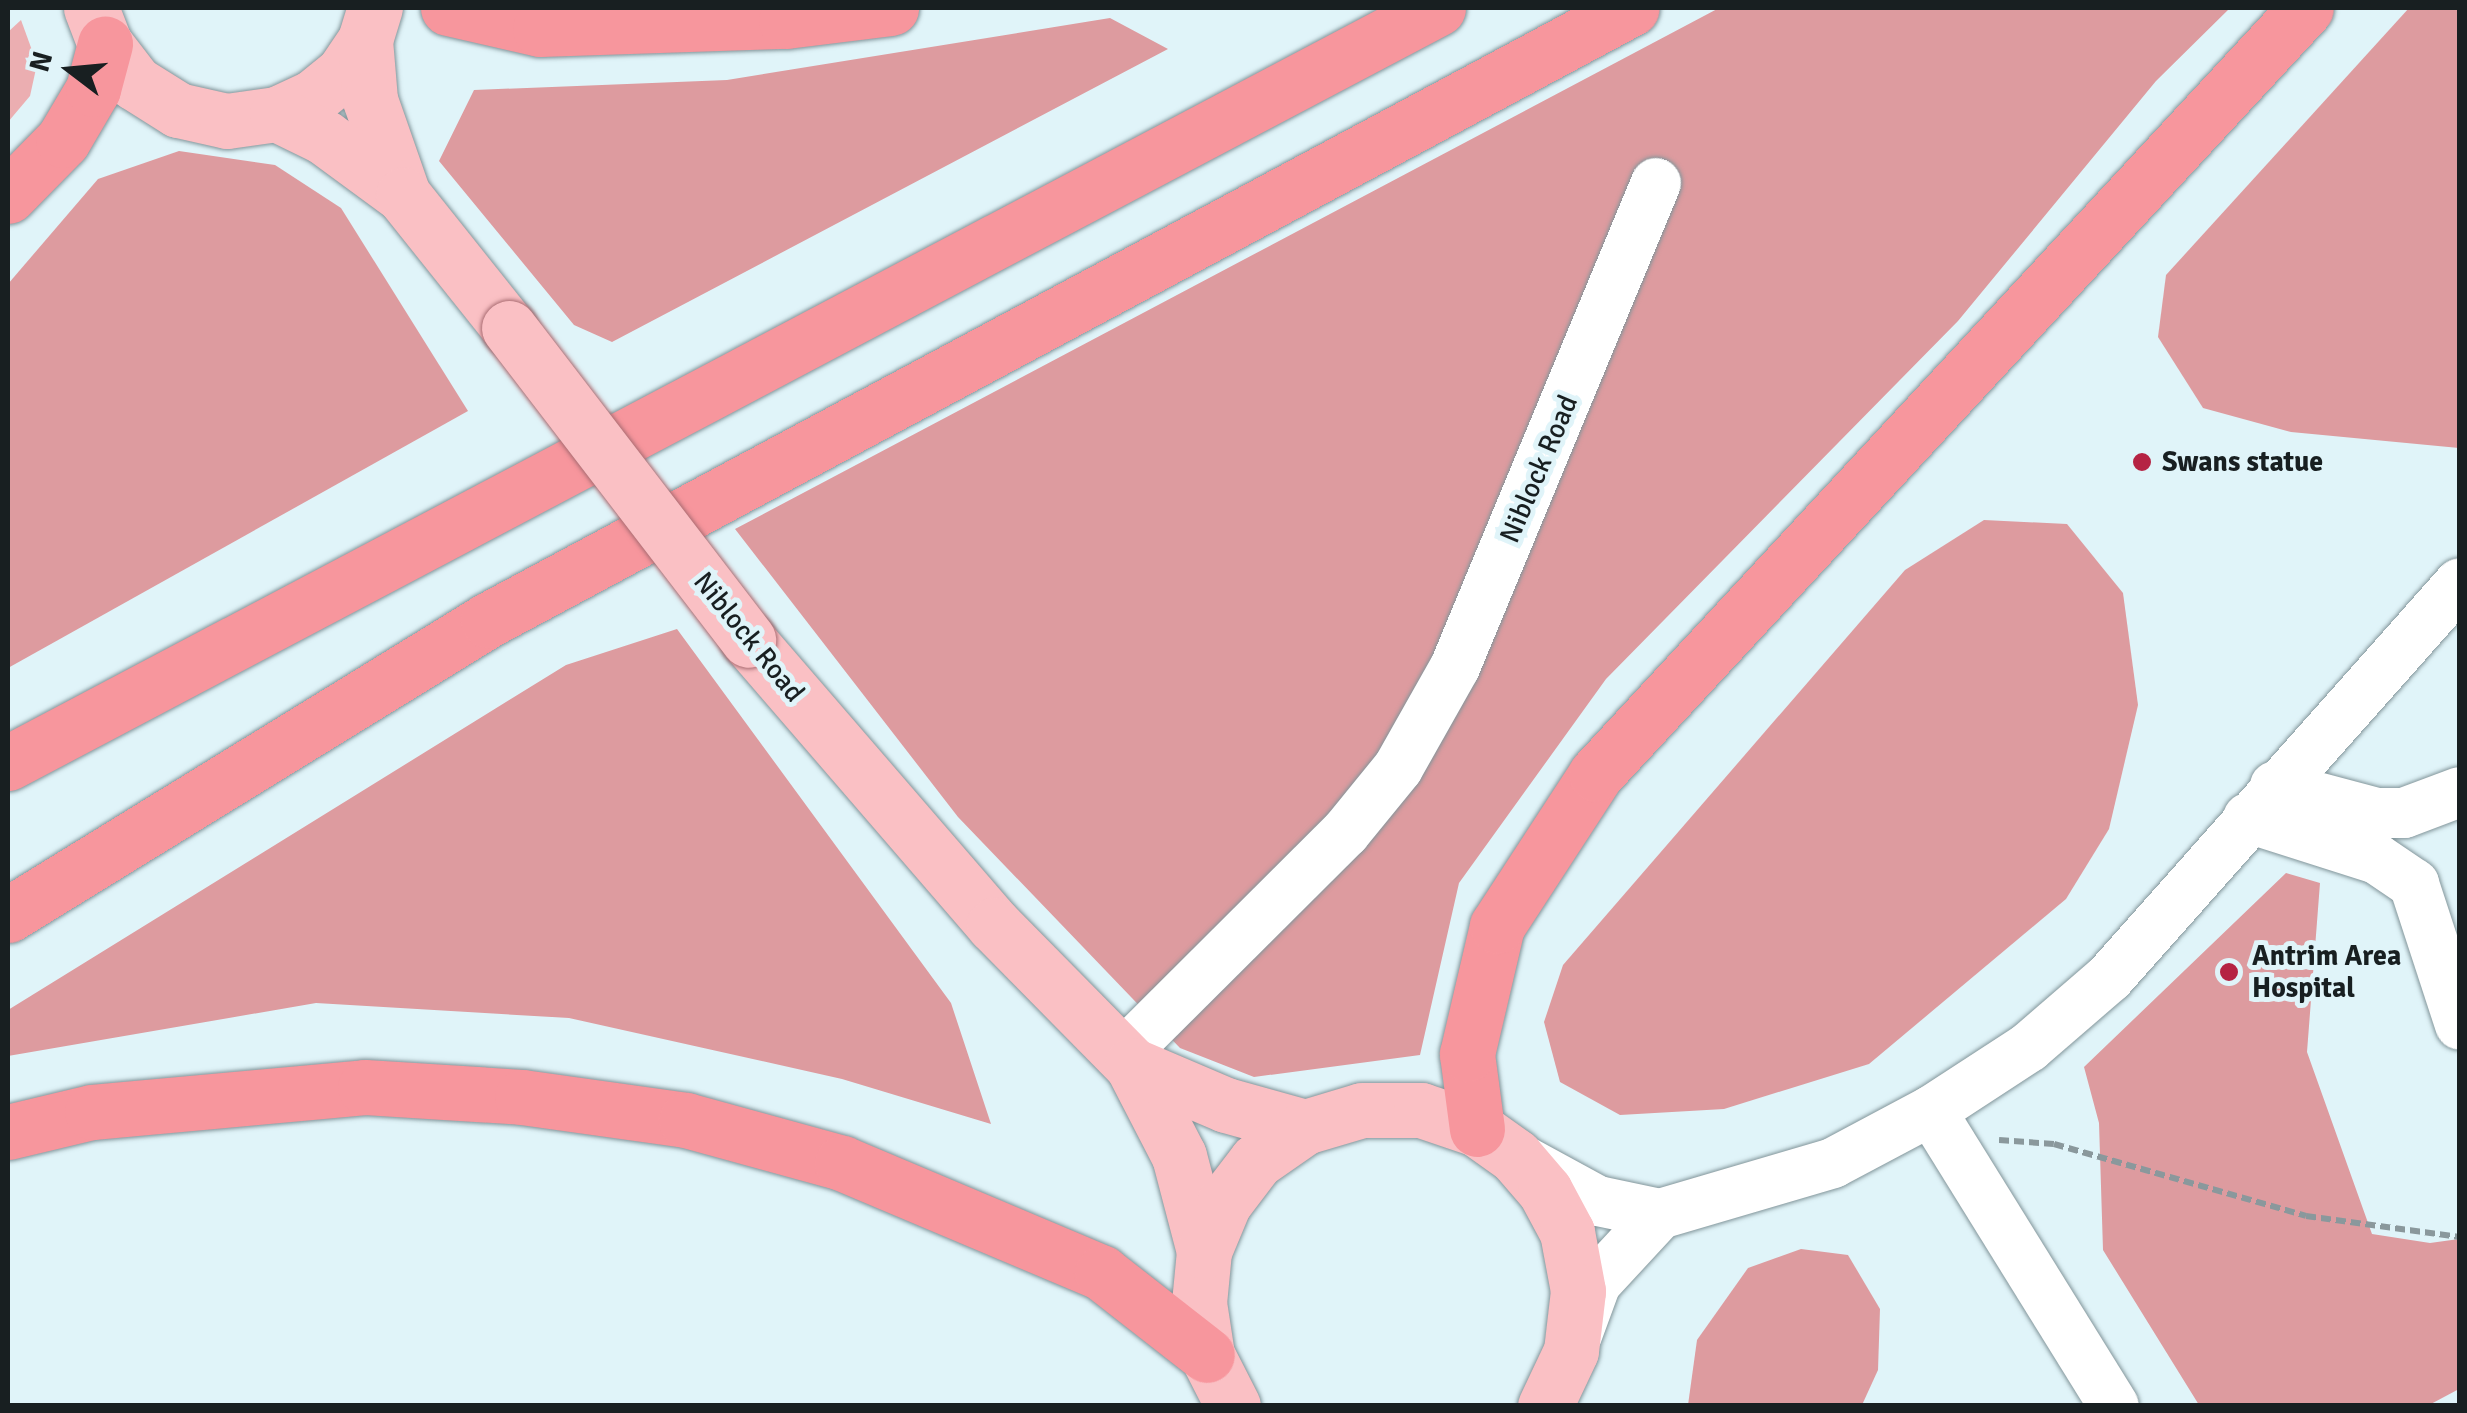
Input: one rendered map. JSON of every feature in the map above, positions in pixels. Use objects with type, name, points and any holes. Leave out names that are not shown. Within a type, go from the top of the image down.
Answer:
[{"type":"highway","points":[[448,8],[540,29],[786,20],[891,8]]},
{"type":"highway","points":[[8,764],[1438,8]]},
{"type":"highway","points":[[8,915],[488,620],[1632,8]]},
{"type":"highway","points":[[1496,1142],[1468,1054],[1496,926],[1596,774],[2306,8]]},
{"type":"highway","points":[[8,196],[63,140],[93,89],[98,26]]},
{"type":"highway","points":[[8,1132],[92,1112],[365,1087],[522,1096],[686,1120],[842,1164],[1102,1272],[1223,1390]]},
{"type":"main road","points":[[98,26],[135,83],[178,110],[227,121],[277,114],[312,98],[342,73],[370,24]]},
{"type":"main road","name":"Niblock Road","points":[[370,24],[370,100],[403,194]]},
{"type":"main road","name":"Niblock Road","points":[[277,114],[324,137],[403,194],[748,640],[994,925],[1127,1060],[1180,1156],[1204,1251]]},
{"type":"main road","name":"Niblock Road","points":[[1127,1060],[1226,1105],[1305,1127]]},
{"type":"main road","points":[[1223,1390],[1198,1303],[1204,1251],[1224,1202],[1256,1161],[1305,1127],[1362,1110],[1421,1110],[1496,1142],[1546,1190],[1567,1232],[1578,1291],[1571,1351],[1544,1406]]},
{"type":"street","name":"Niblock Road","points":[[1127,1060],[1345,833],[1398,768],[1455,667],[1656,183]]},
{"type":"street","points":[[1496,1142],[1598,1201],[1660,1214],[1942,1129],[2109,978],[2460,583]]},
{"type":"street","points":[[2262,802],[2404,814],[2460,792]]},
{"type":"street","points":[[2262,802],[2377,859],[2414,884],[2460,1025]]},
{"type":"street","points":[[1942,1129],[2114,1406]]},
{"type":"street","points":[[1571,1351],[1596,1284],[1660,1214]]},
{"type":"path","points":[[1942,1129],[2054,1144],[2306,1216],[2460,1237]]},
{"type":"shaded area","points":[[1719,8],[2230,8],[2156,81],[1958,321],[1606,679],[1459,883],[1420,1055],[1254,1077],[1180,1048],[958,817],[735,529]]},
{"type":"shaded area","points":[[2409,8],[2459,8],[2459,448],[2291,432],[2203,408],[2158,337],[2166,275]]},
{"type":"shaded area","points":[[1110,18],[1168,49],[612,342],[574,325],[439,161],[474,90],[727,80]]},
{"type":"shaded area","points":[[21,20],[37,64],[30,96],[8,122],[8,32]]},
{"type":"shaded area","points":[[179,151],[275,165],[341,208],[468,411],[8,668],[8,284],[98,179]]},
{"type":"shaded area","points":[[1984,520],[2067,524],[2123,593],[2138,705],[2109,829],[2066,899],[1869,1064],[1724,1109],[1620,1115],[1560,1082],[1544,1022],[1563,965],[1905,570]]},
{"type":"shaded area","points":[[677,629],[951,1003],[991,1124],[842,1079],[569,1018],[316,1003],[8,1056],[8,1010],[566,665]]},
{"type":"shaded area","points":[[2286,873],[2320,883],[2307,1052],[2372,1234],[2430,1243],[2459,1239],[2459,1389],[2429,1405],[2199,1405],[2103,1250],[2099,1123],[2084,1067]]},
{"type":"shaded area","points":[[1801,1249],[1848,1255],[1880,1309],[1878,1370],[1862,1405],[1688,1405],[1697,1340],[1748,1268]]},
{"type":"place","name":"Swans statue","points":[[2142,462]]},
{"type":"place","name":"Antrim Area Hospital","points":[[2229,972]]}]
